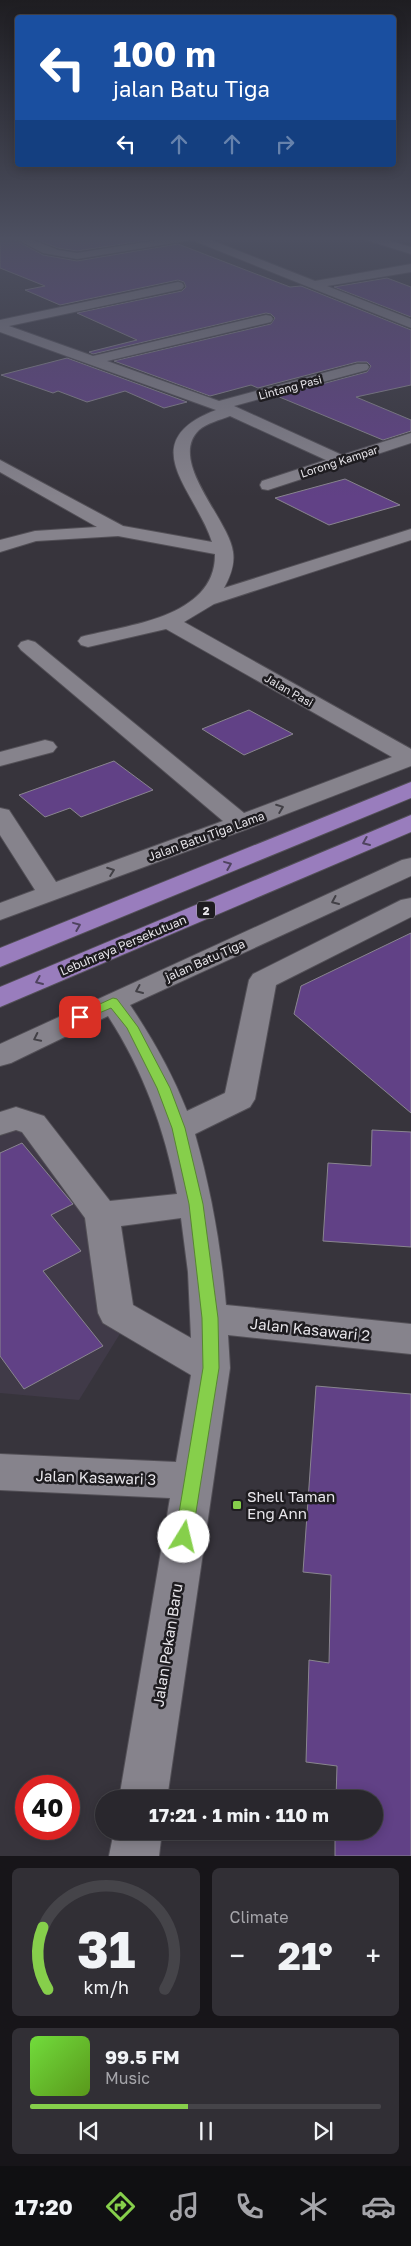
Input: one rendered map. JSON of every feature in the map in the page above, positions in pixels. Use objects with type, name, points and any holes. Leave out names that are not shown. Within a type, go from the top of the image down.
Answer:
[{"type":"highway","points":[[0,958],[411,789]]},
{"type":"highway","name":"Lebuhraya Persekutuan","points":[[0,998],[411,823]]},
{"type":"street","points":[[93,360],[242,325]]},
{"type":"street","points":[[0,326],[224,408],[340,461]]},
{"type":"street","name":"Lintang Pasi","points":[[224,408],[362,367]]},
{"type":"street","points":[[207,600],[222,575],[224,550],[212,521],[187,476],[182,454],[185,437],[193,427],[224,408]]},
{"type":"street","name":"Lorong Kampar","points":[[268,485],[411,438]]},
{"type":"street","points":[[0,465],[118,531]]},
{"type":"street","points":[[0,546],[35,536],[118,531],[224,550]]},
{"type":"street","points":[[88,641],[169,622],[207,600],[411,534]]},
{"type":"street","name":"Jalan Pasi","points":[[169,622],[410,758]]},
{"type":"street","points":[[28,646],[241,823]]},
{"type":"street","points":[[0,759],[45,747]]},
{"type":"street","name":"Jalan Batu Tiga Lama","points":[[0,912],[410,758]]},
{"type":"street","points":[[0,815],[50,894]]},
{"type":"street","name":"jalan Batu Tiga","points":[[0,1056],[113,1002],[411,866]]},
{"type":"street","points":[[179,1128],[239,1099],[263,980],[411,906]]},
{"type":"street","name":"Jalan Pekan Baru","points":[[113,1002],[132,1027],[163,1088],[179,1128],[196,1204],[210,1318],[211,1368],[144,1790]]},
{"type":"street","points":[[0,1124],[16,1118],[33,1124],[102,1215],[116,1313],[211,1368]]},
{"type":"street","points":[[102,1215],[196,1204]]},
{"type":"street","name":"Jalan Kasawari 2","points":[[210,1318],[411,1340]]},
{"type":"street","name":"Jalan Kasawari 3","points":[[0,1472],[192,1481]]},
{"type":"street","points":[[134,1856],[137,1840]]},
{"type":"shaded area","points":[[40,1117],[134,1311],[79,1400],[0,1393],[0,1136]]},
{"type":"building","points":[[103,325],[217,325],[93,354],[89,352],[137,340]]},
{"type":"building","points":[[268,325],[398,325],[411,330],[411,385],[356,397],[411,420],[411,431],[383,440],[277,396],[367,372],[371,366],[367,362],[357,362],[258,388],[251,385],[210,396],[114,361]]},
{"type":"building","points":[[67,358],[187,402],[164,408],[125,391],[87,402],[58,391],[53,393],[1,375]]},
{"type":"building","points":[[345,479],[400,505],[329,525],[275,498]]},
{"type":"building","points":[[249,710],[293,734],[244,755],[202,729]]},
{"type":"building","points":[[114,761],[153,790],[81,817],[70,808],[45,817],[19,795]]},
{"type":"building","points":[[411,933],[411,1113],[294,1014],[301,986]]},
{"type":"building","points":[[372,1130],[411,1132],[411,1247],[323,1241],[328,1163],[371,1166]]},
{"type":"building","points":[[22,1143],[73,1204],[51,1215],[81,1251],[43,1271],[103,1346],[24,1389],[0,1356],[0,1153]]},
{"type":"building","points":[[316,1386],[411,1394],[411,1856],[335,1856],[335,1840],[383,1840],[383,1790],[336,1790],[337,1766],[306,1762],[309,1660],[329,1663],[331,1575],[303,1572]]},
{"type":"place","name":"Shell Taman Eng Ann","points":[[237,1505]]},
{"type":"route","points":[[80,1017],[113,1002],[132,1027],[163,1088],[179,1128],[196,1204],[210,1318],[211,1368],[184,1537]]}]
